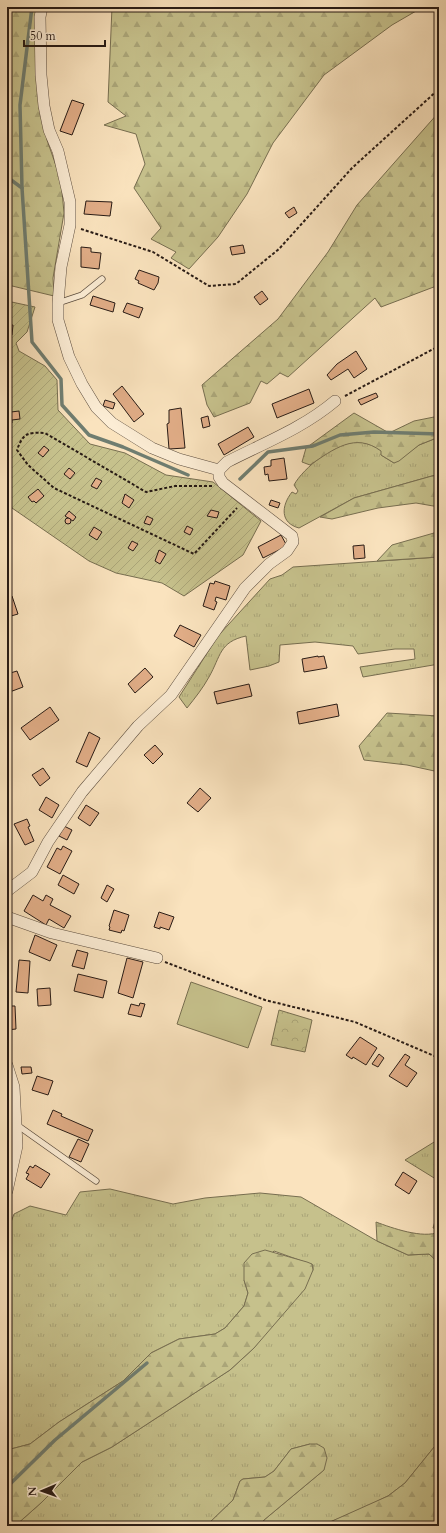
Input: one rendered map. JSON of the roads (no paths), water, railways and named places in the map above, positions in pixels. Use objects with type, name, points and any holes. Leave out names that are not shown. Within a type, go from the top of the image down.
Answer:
[{"type":"street","points":[[42,7],[40,17],[41,75],[44,106],[48,130],[58,151],[66,179],[70,202],[70,225],[63,253],[58,303],[58,320],[69,357],[82,384],[96,407],[112,423],[152,448],[179,459],[219,470]]},
{"type":"street","points":[[7,891],[32,872],[48,842],[82,792],[138,726],[170,695],[245,588],[269,564],[287,551],[293,542],[292,536],[227,486],[219,477],[219,470],[227,462],[318,416],[335,401]]},
{"type":"street","points":[[7,917],[52,933],[156,958]]},
{"type":"street","points":[[7,1065],[14,1087],[18,1146],[7,1191]]},
{"type":"lane","points":[[58,303],[82,296],[102,280]]},
{"type":"lane","points":[[17,1125],[96,1181]]},
{"type":"waterway","points":[[22,188],[20,105],[32,7]]},
{"type":"waterway","points":[[7,177],[22,188],[32,342],[61,379],[62,405],[89,435],[123,447],[188,475]]},
{"type":"waterway","points":[[240,479],[268,452],[313,446],[340,435],[374,432],[439,434]]},
{"type":"waterway","points":[[7,1487],[55,1440],[147,1363]]},
{"type":"waterway","points":[[435,1526],[439,1517]]}]
